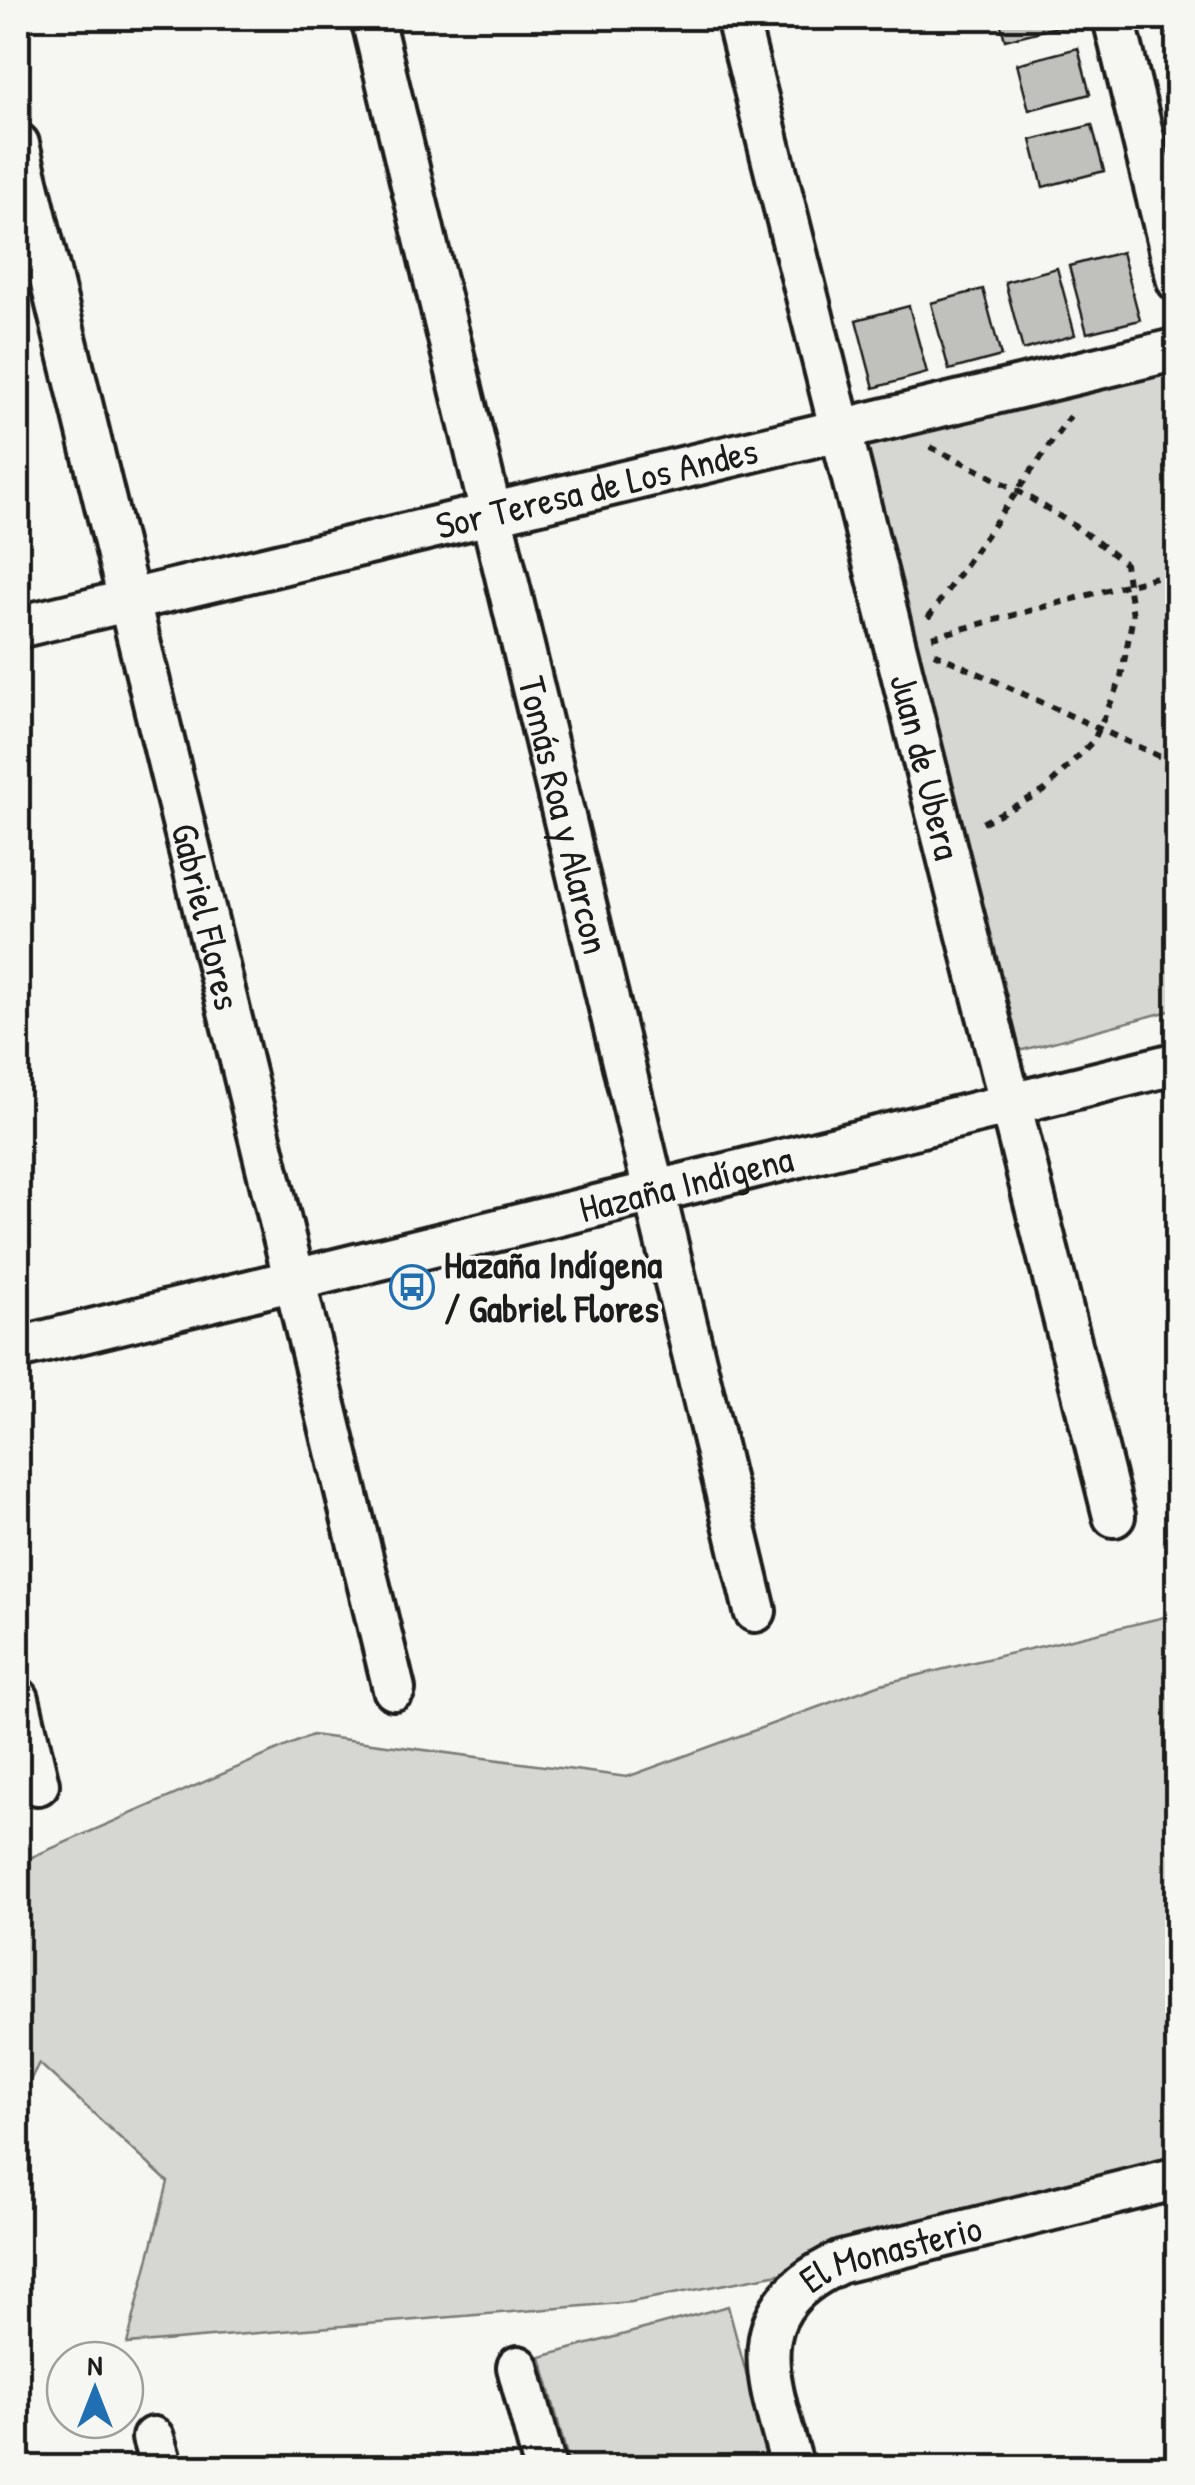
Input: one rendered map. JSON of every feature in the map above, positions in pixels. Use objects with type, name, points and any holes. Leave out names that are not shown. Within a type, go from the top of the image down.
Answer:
[{"type":"street","name":"Tomás Roa y Alarcon","points":[[372,18],[755,1611]]},
{"type":"street","name":"Juan de Ubera","points":[[737,18],[1114,1516]]},
{"type":"street","points":[[1114,18],[1178,280]]},
{"type":"street","name":"Gabriel Flores","points":[[18,144],[394,1689]]},
{"type":"street","name":"Sor Teresa de Los Andes","points":[[18,628],[1178,350]]},
{"type":"street","name":"Hazaña Indígena","points":[[18,1348],[1178,1063]]},
{"type":"street","points":[[18,1699],[38,1784]]},
{"type":"street","name":"El Monasterio","points":[[793,2468],[765,2366],[768,2344],[785,2304],[819,2272],[841,2262],[1178,2178]]},
{"type":"street","points":[[518,2367],[544,2468]]},
{"type":"path","points":[[922,627],[1016,489],[1107,366]]},
{"type":"path","points":[[922,444],[1016,489],[1082,528],[1126,564],[1133,616],[1120,682],[1097,732],[1044,791],[944,842]]},
{"type":"path","points":[[930,637],[1178,572]]},
{"type":"path","points":[[929,650],[1097,732],[1178,765]]},
{"type":"shaded area","points":[[1177,364],[1177,1009],[1019,1051],[912,642],[866,441]]},
{"type":"shaded area","points":[[1177,1614],[1177,2199],[631,2302],[145,2342],[128,2340],[168,2182],[39,2063],[18,2104],[18,1863],[312,1735],[627,1777],[881,1684]]},
{"type":"shaded area","points":[[728,2306],[771,2467],[570,2467],[541,2357]]},
{"type":"building","points":[[999,18],[1064,18],[1065,25],[1005,40]]},
{"type":"building","points":[[1165,18],[1178,18],[1178,66],[1177,66]]},
{"type":"building","points":[[1078,48],[1090,94],[1029,110],[1017,64]]},
{"type":"building","points":[[1092,125],[1104,171],[1043,187],[1031,140]]},
{"type":"building","points":[[1122,252],[1140,320],[1087,333],[1069,266]]},
{"type":"building","points":[[1057,268],[1075,335],[1023,350],[1005,282]]},
{"type":"building","points":[[983,289],[1001,356],[949,370],[931,303]]},
{"type":"building","points":[[909,306],[927,373],[874,388],[856,320]]},
{"type":"place","name":"Hazaña Indígena / Gabriel Flores","points":[[412,1287]]}]
